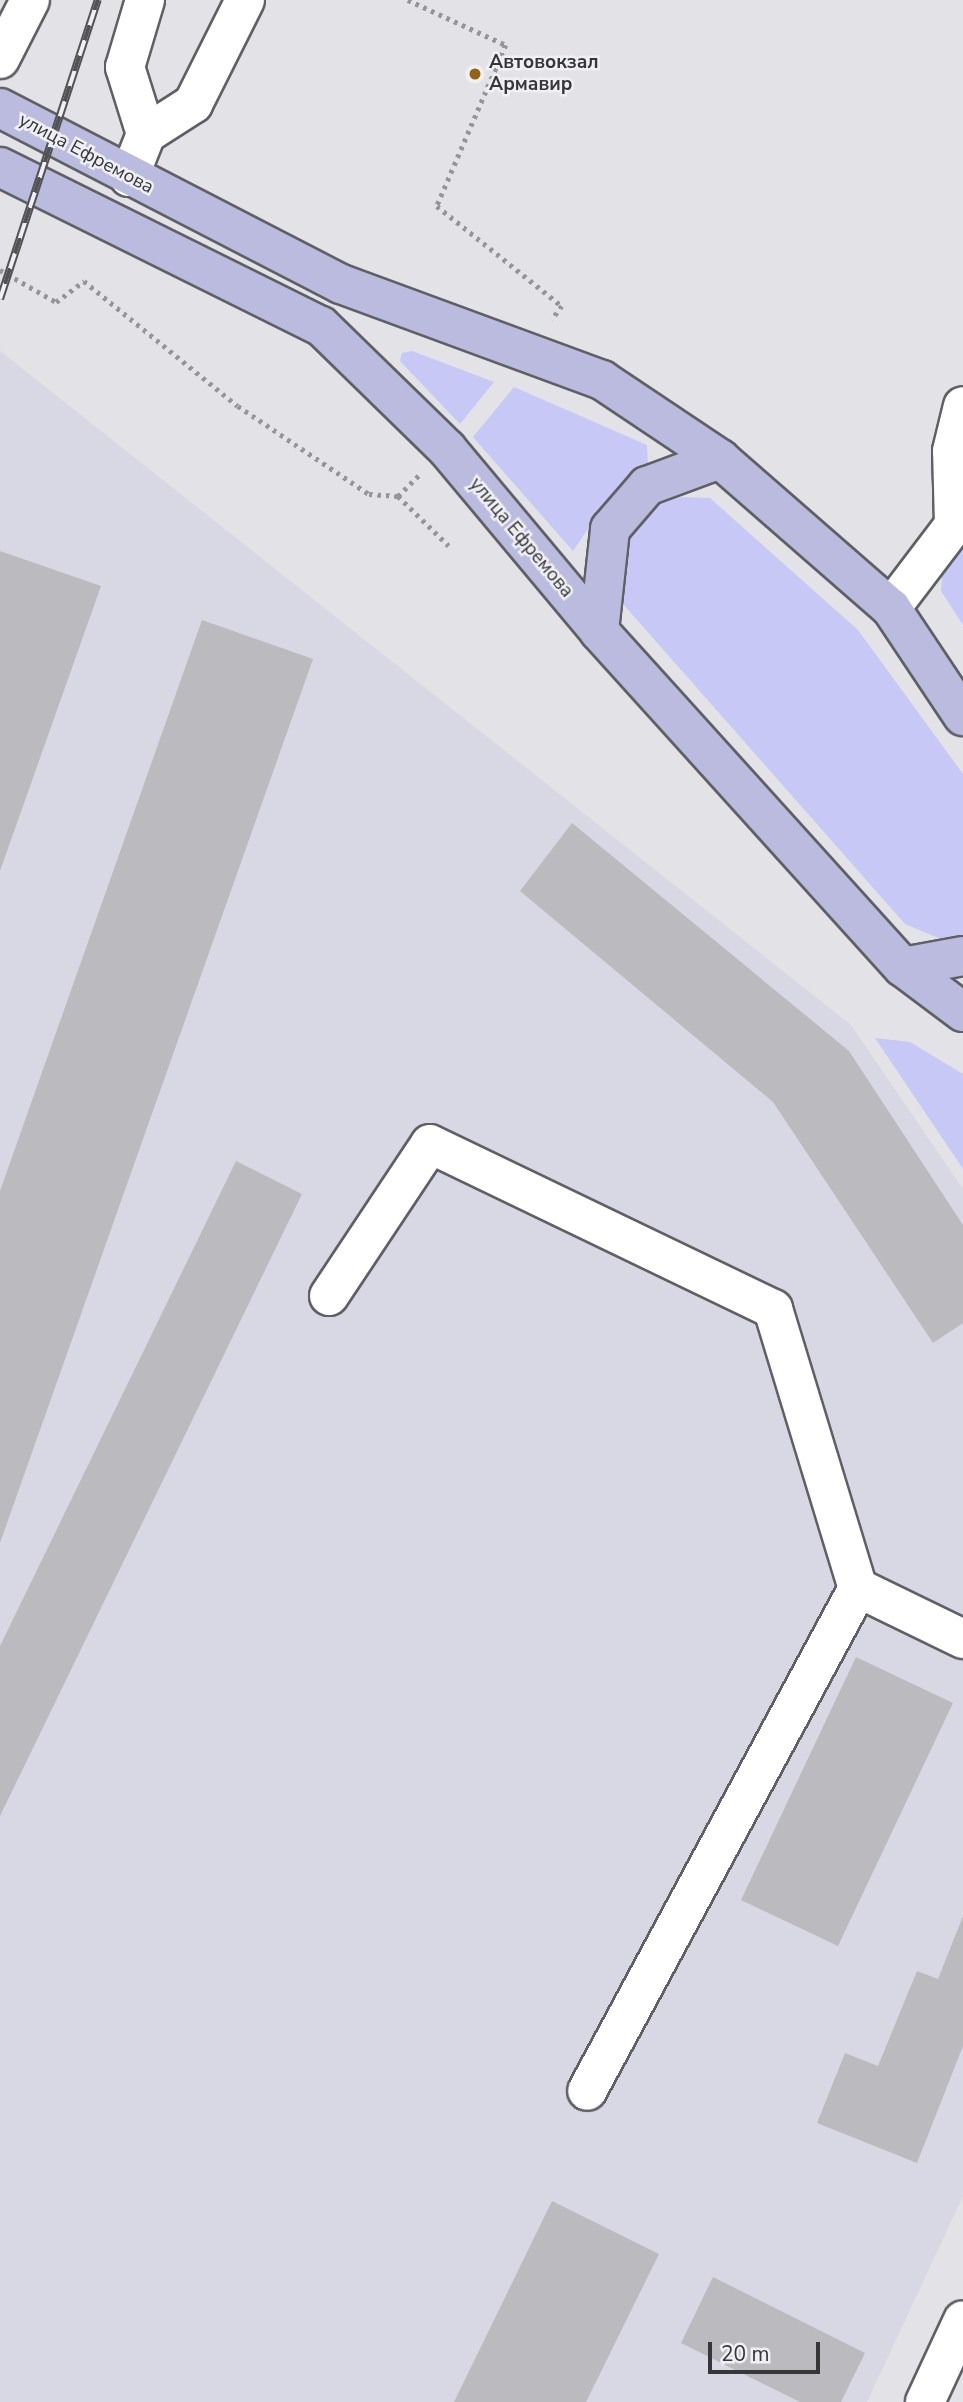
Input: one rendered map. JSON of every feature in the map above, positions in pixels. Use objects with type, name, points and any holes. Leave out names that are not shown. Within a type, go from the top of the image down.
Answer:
[{"type":"main road","name":"улица Ефремова","points":[[0,108],[341,285],[602,380],[720,459],[891,608],[963,716]]},
{"type":"main road","name":"улица Ефремова","points":[[0,167],[321,326],[447,449],[598,631],[903,967],[963,1012]]},
{"type":"main road","points":[[598,631],[610,530],[648,486],[720,459]]},
{"type":"main road","points":[[903,967],[963,956]]},
{"type":"street","points":[[0,59],[30,0]]},
{"type":"street","points":[[145,0],[125,67],[146,134]]},
{"type":"street","points":[[129,177],[146,134],[193,104],[245,0]]},
{"type":"street","points":[[891,608],[958,523],[952,451],[963,406]]},
{"type":"street","points":[[328,1296],[430,1144],[773,1310],[858,1588],[587,2091]]},
{"type":"street","points":[[858,1588],[963,1639]]},
{"type":"street","points":[[925,2402],[963,2320]]},
{"type":"path","points":[[408,0],[506,45],[437,206],[562,306]]},
{"type":"path","points":[[0,270],[56,302],[84,281],[238,406],[369,494],[398,495],[449,546]]},
{"type":"path","points":[[398,495],[422,472]]},
{"type":"shaded area","points":[[0,351],[851,1025],[963,1189],[963,2196],[867,2402],[0,2402]]},
{"type":"shaded area","points":[[412,351],[494,382],[460,424],[400,361],[402,353]]},
{"type":"shaded area","points":[[514,387],[647,445],[648,466],[613,492],[573,551],[473,437]]},
{"type":"shaded area","points":[[963,406],[963,625],[941,591],[952,451]]},
{"type":"shaded area","points":[[682,497],[710,498],[858,630],[963,774],[963,936],[941,939],[905,924],[623,604],[621,576],[629,533],[659,503]]},
{"type":"shaded area","points":[[875,1038],[910,1042],[963,1074],[963,1169]]},
{"type":"building","points":[[0,551],[101,586],[0,871]]},
{"type":"building","points":[[202,620],[313,659],[0,1543],[0,1191]]},
{"type":"building","points":[[572,823],[849,1051],[963,1225],[963,1323],[933,1343],[773,1102],[520,891]]},
{"type":"building","points":[[236,1161],[302,1194],[0,1816],[0,1646]]},
{"type":"building","points":[[856,1657],[953,1703],[838,1946],[741,1900]]},
{"type":"building","points":[[963,1916],[963,2046],[917,2163],[817,2123],[845,2053],[878,2066],[917,1971],[938,1979]]},
{"type":"building","points":[[552,2201],[659,2254],[586,2402],[454,2402]]},
{"type":"building","points":[[713,2277],[865,2353],[841,2402],[800,2402],[681,2343]]},
{"type":"railway","points":[[0,299],[98,0]]},
{"type":"place","name":"Автовокзал Армавир","points":[[475,74]]}]
